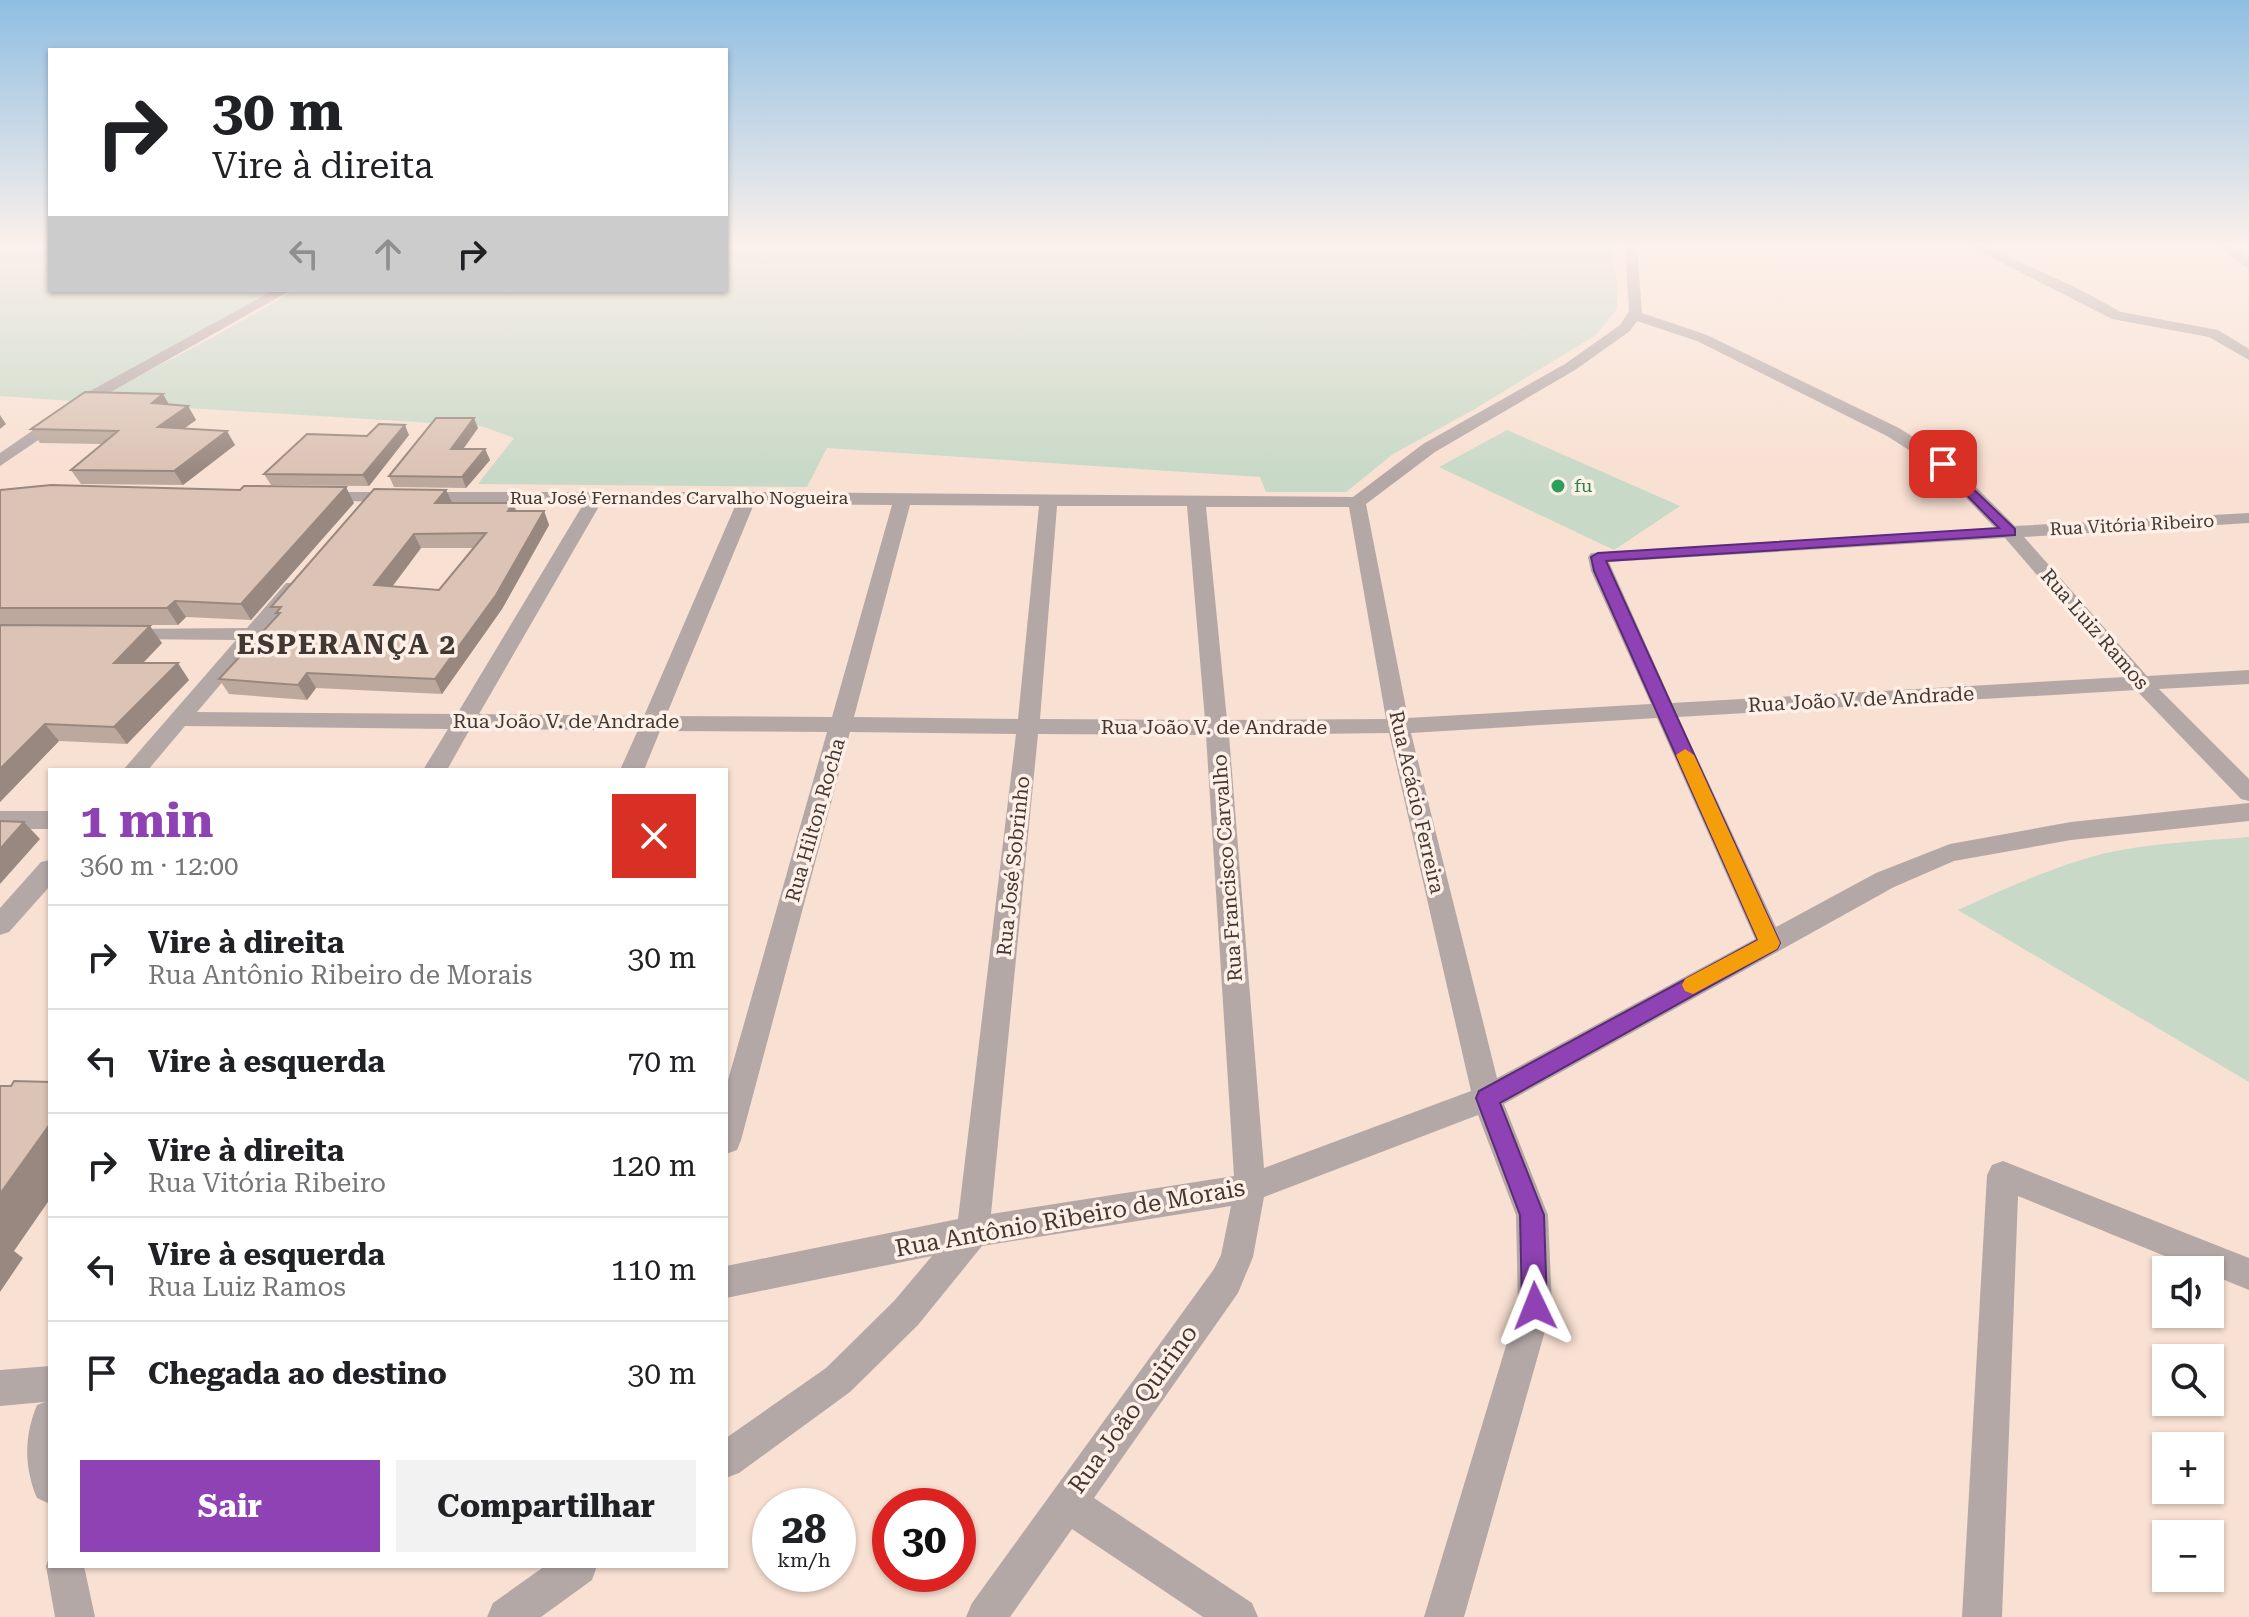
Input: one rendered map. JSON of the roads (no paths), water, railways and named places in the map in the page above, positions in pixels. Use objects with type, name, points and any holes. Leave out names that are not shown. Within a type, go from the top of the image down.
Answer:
[{"type":"street","points":[[2,458],[96,394],[227,321]]},
{"type":"street","points":[[1357,502],[1429,448],[1583,358],[1630,321]]},
{"type":"street","name":"Rua Luiz Ramos","points":[[1652,321],[1702,338],[1893,432],[1943,464],[2010,532],[2142,684],[2249,793]]},
{"type":"street","points":[[2148,321],[2213,333],[2249,355]]},
{"type":"street","points":[[354,519],[393,472]]},
{"type":"street","name":"Rua José Fernandes Carvalho Nogueira","points":[[296,496],[1357,502]]},
{"type":"street","points":[[436,768],[596,497]]},
{"type":"street","points":[[633,768],[748,497]]},
{"type":"street","name":"Rua Hilton Rocha","points":[[728,1133],[903,499]]},
{"type":"street","name":"Rua José Sobrinho","points":[[973,1232],[1028,726],[1049,500]]},
{"type":"street","name":"Rua Francisco Carvalho","points":[[1196,501],[1217,728],[1250,1188]]},
{"type":"street","name":"Rua Acácio Ferreira","points":[[1357,502],[1398,726],[1487,1098],[1532,1215],[1535,1306],[1444,1617]]},
{"type":"street","name":"Rua Vitória Ribeiro","points":[[1665,710],[1601,571],[1598,561],[1605,555],[2249,518]]},
{"type":"street","points":[[137,768],[303,576]]},
{"type":"street","points":[[95,633],[252,634]]},
{"type":"street","name":"Rua João V. de Andrade","points":[[178,719],[1217,728],[1398,726],[2249,677]]},
{"type":"street","points":[[1665,710],[1770,943]]},
{"type":"street","name":"Rua Antônio Ribeiro de Morais","points":[[728,1282],[973,1232],[1250,1188],[1487,1098],[1885,880],[1950,853],[2071,831],[2249,812]]},
{"type":"street","points":[[0,820],[48,820]]},
{"type":"street","points":[[0,925],[48,871]]},
{"type":"street","points":[[1982,1617],[2003,1175],[2249,1274]]},
{"type":"street","name":"Rua João Quirino","points":[[986,1617],[1226,1281],[1237,1257],[1250,1188]]},
{"type":"street","points":[[728,1459],[838,1380],[906,1313],[973,1232]]},
{"type":"street","points":[[0,1388],[48,1384]]},
{"type":"street","points":[[48,1429],[44,1451],[48,1474]]},
{"type":"street","points":[[1066,1502],[1238,1617]]},
{"type":"street","points":[[65,1568],[75,1617]]},
{"type":"street","points":[[507,1617],[575,1568]]},
{"type":"place","name":"fu","points":[[1558,486]]},
{"type":"district","name":"ESPERANÇA 2","points":[[347,644]]}]
